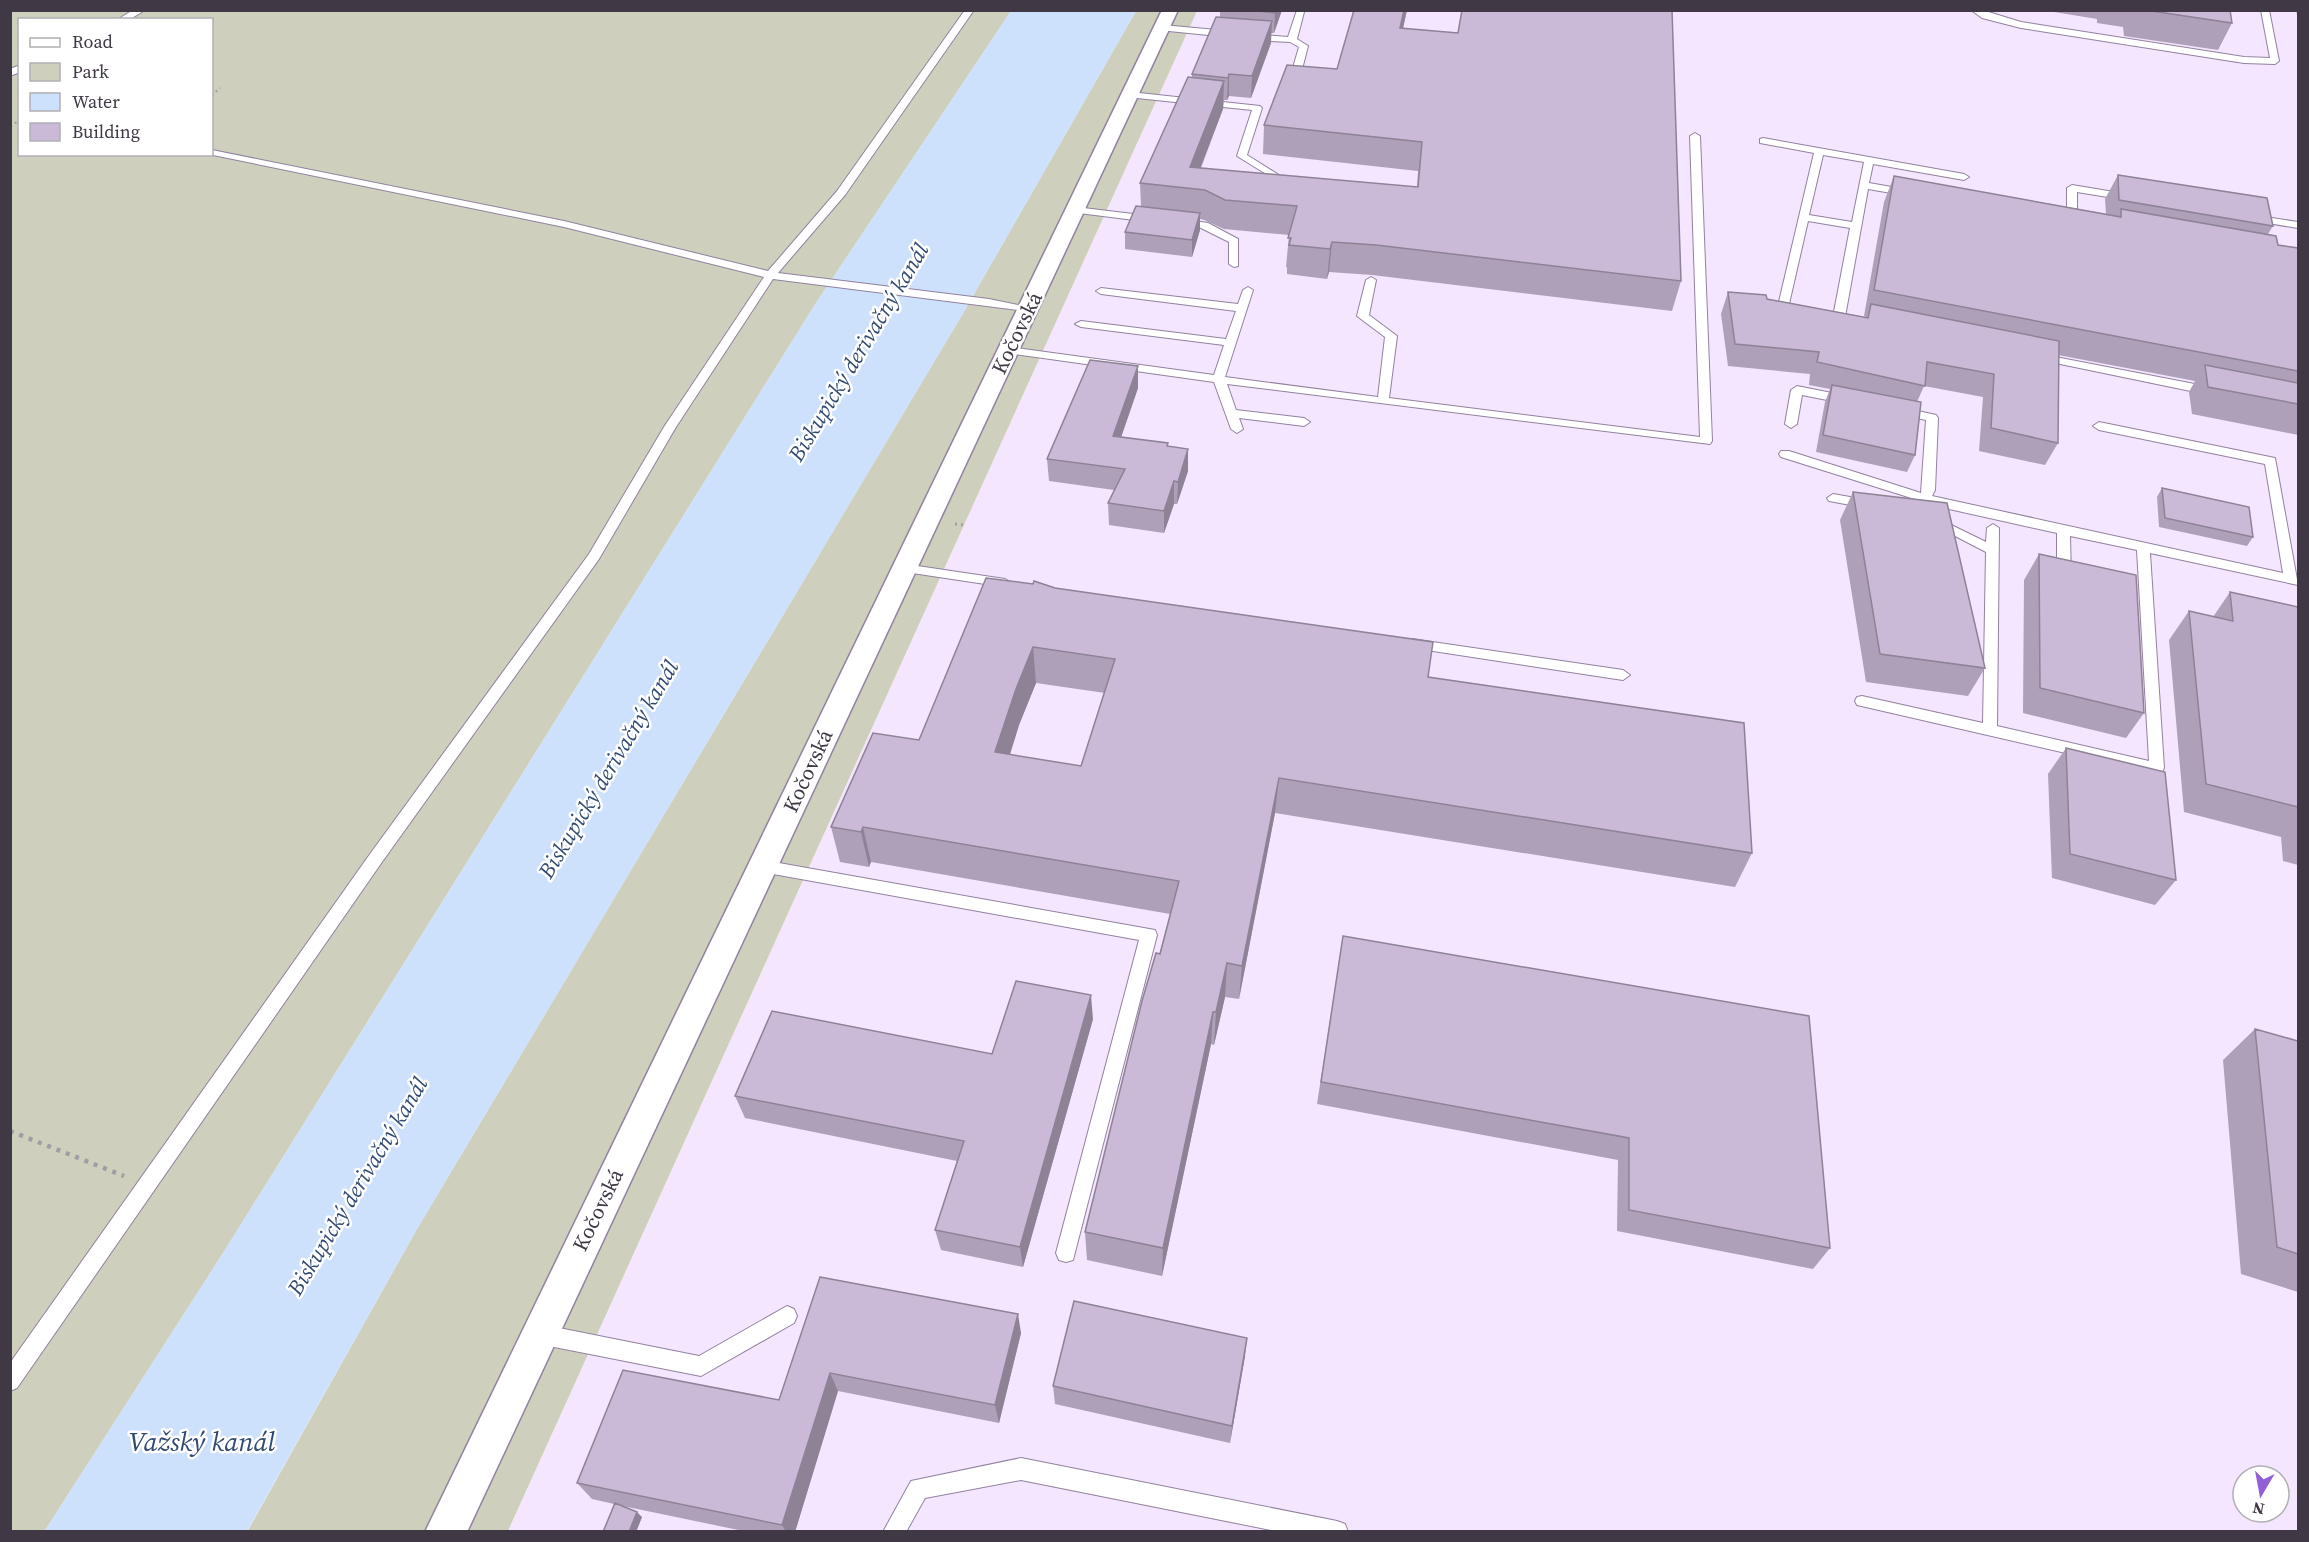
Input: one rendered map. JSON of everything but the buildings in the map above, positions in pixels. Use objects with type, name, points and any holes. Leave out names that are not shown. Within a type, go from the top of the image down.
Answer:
[{"type":"street","name":"Kočovská","points":[[445,1532],[1170,10]]},
{"type":"lane","points":[[125,18],[141,10]]},
{"type":"lane","points":[[10,1381],[376,858],[594,556],[670,427],[770,275],[793,245],[841,193],[970,10]]},
{"type":"lane","points":[[1975,10],[1985,16],[2020,25],[2244,60],[2275,61],[2265,10]]},
{"type":"lane","points":[[1292,40],[1300,12]]},
{"type":"lane","points":[[1162,28],[1292,40],[1304,46],[1292,86]]},
{"type":"lane","points":[[1130,95],[1257,108],[1242,156],[1274,175]]},
{"type":"lane","points":[[1008,350],[1706,441],[1695,136]]},
{"type":"lane","points":[[1763,141],[1964,177]]},
{"type":"lane","points":[[1805,311],[1783,306],[1819,151]]},
{"type":"lane","points":[[213,153],[564,224],[770,275],[989,302],[1029,310]]},
{"type":"lane","points":[[1839,318],[1869,160]]},
{"type":"lane","points":[[1864,185],[1921,195]]},
{"type":"lane","points":[[2083,225],[2072,223],[2072,188],[2140,199]]},
{"type":"lane","points":[[1075,210],[1157,220]]},
{"type":"lane","points":[[2242,216],[2298,225]]},
{"type":"lane","points":[[1803,217],[1856,226]]},
{"type":"lane","points":[[1169,221],[1204,225],[1234,241],[1234,264]]},
{"type":"lane","points":[[1371,280],[1363,316],[1391,336],[1383,400]]},
{"type":"lane","points":[[1236,429],[1219,379],[1248,290]]},
{"type":"lane","points":[[1101,291],[1242,308]]},
{"type":"lane","points":[[1081,324],[1232,343]]},
{"type":"lane","points":[[2023,353],[2218,392]]},
{"type":"lane","points":[[1791,424],[1797,390],[1864,404]]},
{"type":"lane","points":[[1887,408],[1932,418],[1929,490],[1925,498]]},
{"type":"lane","points":[[1231,413],[1304,422]]},
{"type":"lane","points":[[1785,454],[1925,498],[2295,580],[2271,460],[2099,426]]},
{"type":"lane","points":[[1833,498],[1878,506]]},
{"type":"lane","points":[[1921,516],[1993,550]]},
{"type":"lane","points":[[1990,730],[1993,528]]},
{"type":"lane","points":[[2062,529],[2064,581]]},
{"type":"lane","points":[[1862,701],[2157,768],[2143,547]]},
{"type":"lane","points":[[904,568],[1024,586]]},
{"type":"lane","points":[[1400,642],[1623,675]]},
{"type":"lane","points":[[762,866],[1149,935],[1066,1253]]},
{"type":"lane","points":[[539,1334],[700,1366],[787,1316]]},
{"type":"lane","points":[[894,1532],[919,1489],[1022,1468],[1303,1529],[1337,1532]]},
{"type":"path","points":[[213,94],[220,88]]},
{"type":"path","points":[[10,1131],[148,1186]]},
{"type":"shaded area","points":[[1197,11],[2298,11],[2298,1531],[508,1532]]},
{"type":"green space","points":[[10,11],[1011,11],[816,303],[225,1250],[44,1532],[10,1531]]},
{"type":"green space","points":[[1136,11],[1197,11],[508,1531],[247,1532],[417,1229],[962,315]]},
{"type":"water","name":"Važský kanál","points":[[1011,11],[1136,11],[962,315],[417,1229],[247,1531],[44,1532],[225,1250],[816,303]]},
{"type":"water label","name":"Biskupický derivačný kanál","points":[[858,352]]},
{"type":"water label","name":"Biskupický derivačný kanál","points":[[608,769]]},
{"type":"water label","name":"Biskupický derivačný kanál","points":[[357,1186]]}]
